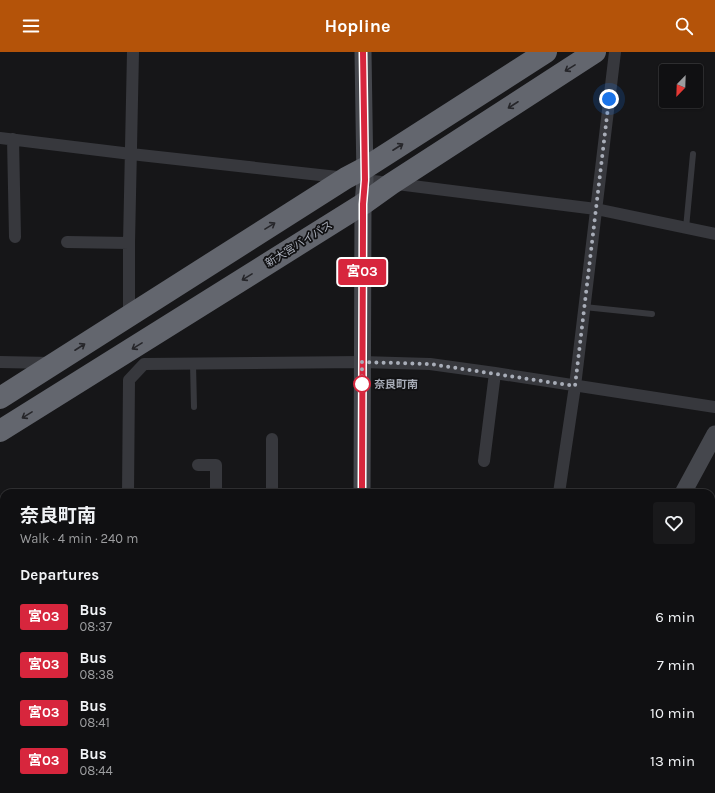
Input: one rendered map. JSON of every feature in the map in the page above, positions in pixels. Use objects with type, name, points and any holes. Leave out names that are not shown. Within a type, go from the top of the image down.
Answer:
[{"type":"highway","points":[[0,398],[128,316],[359,176],[546,52]]},
{"type":"highway","name":"新大宮バイパス","points":[[0,431],[363,204],[391,184],[595,52]]},
{"type":"street","points":[[128,316],[133,52]]},
{"type":"street","points":[[362,489],[363,204],[359,176],[363,52]]},
{"type":"street","points":[[560,489],[575,386],[615,52]]},
{"type":"street","points":[[0,138],[131,154],[359,176],[391,184],[596,209],[715,234]]},
{"type":"street","points":[[13,139],[15,237]]},
{"type":"street","points":[[67,242],[129,243]]},
{"type":"street","points":[[0,362],[56,363]]},
{"type":"street","points":[[128,489],[129,380],[144,364],[362,362],[430,364],[715,407]]},
{"type":"street","points":[[484,461],[495,373]]},
{"type":"street","points":[[685,489],[715,434]]},
{"type":"street","points":[[272,439],[272,489]]},
{"type":"street","points":[[198,465],[216,465],[216,489]]},
{"type":"lane","points":[[686,228],[693,154]]},
{"type":"lane","points":[[584,307],[652,314]]},
{"type":"lane","points":[[193,364],[194,406]]},
{"type":"bus line","name":"宮03","points":[[362,489],[363,204],[365,180],[363,52]]},
{"type":"place","name":"奈良町南","points":[[362,384]]},
{"type":"route","points":[[362,384],[362,391],[362,362],[430,364],[575,386],[609,99]]}]
